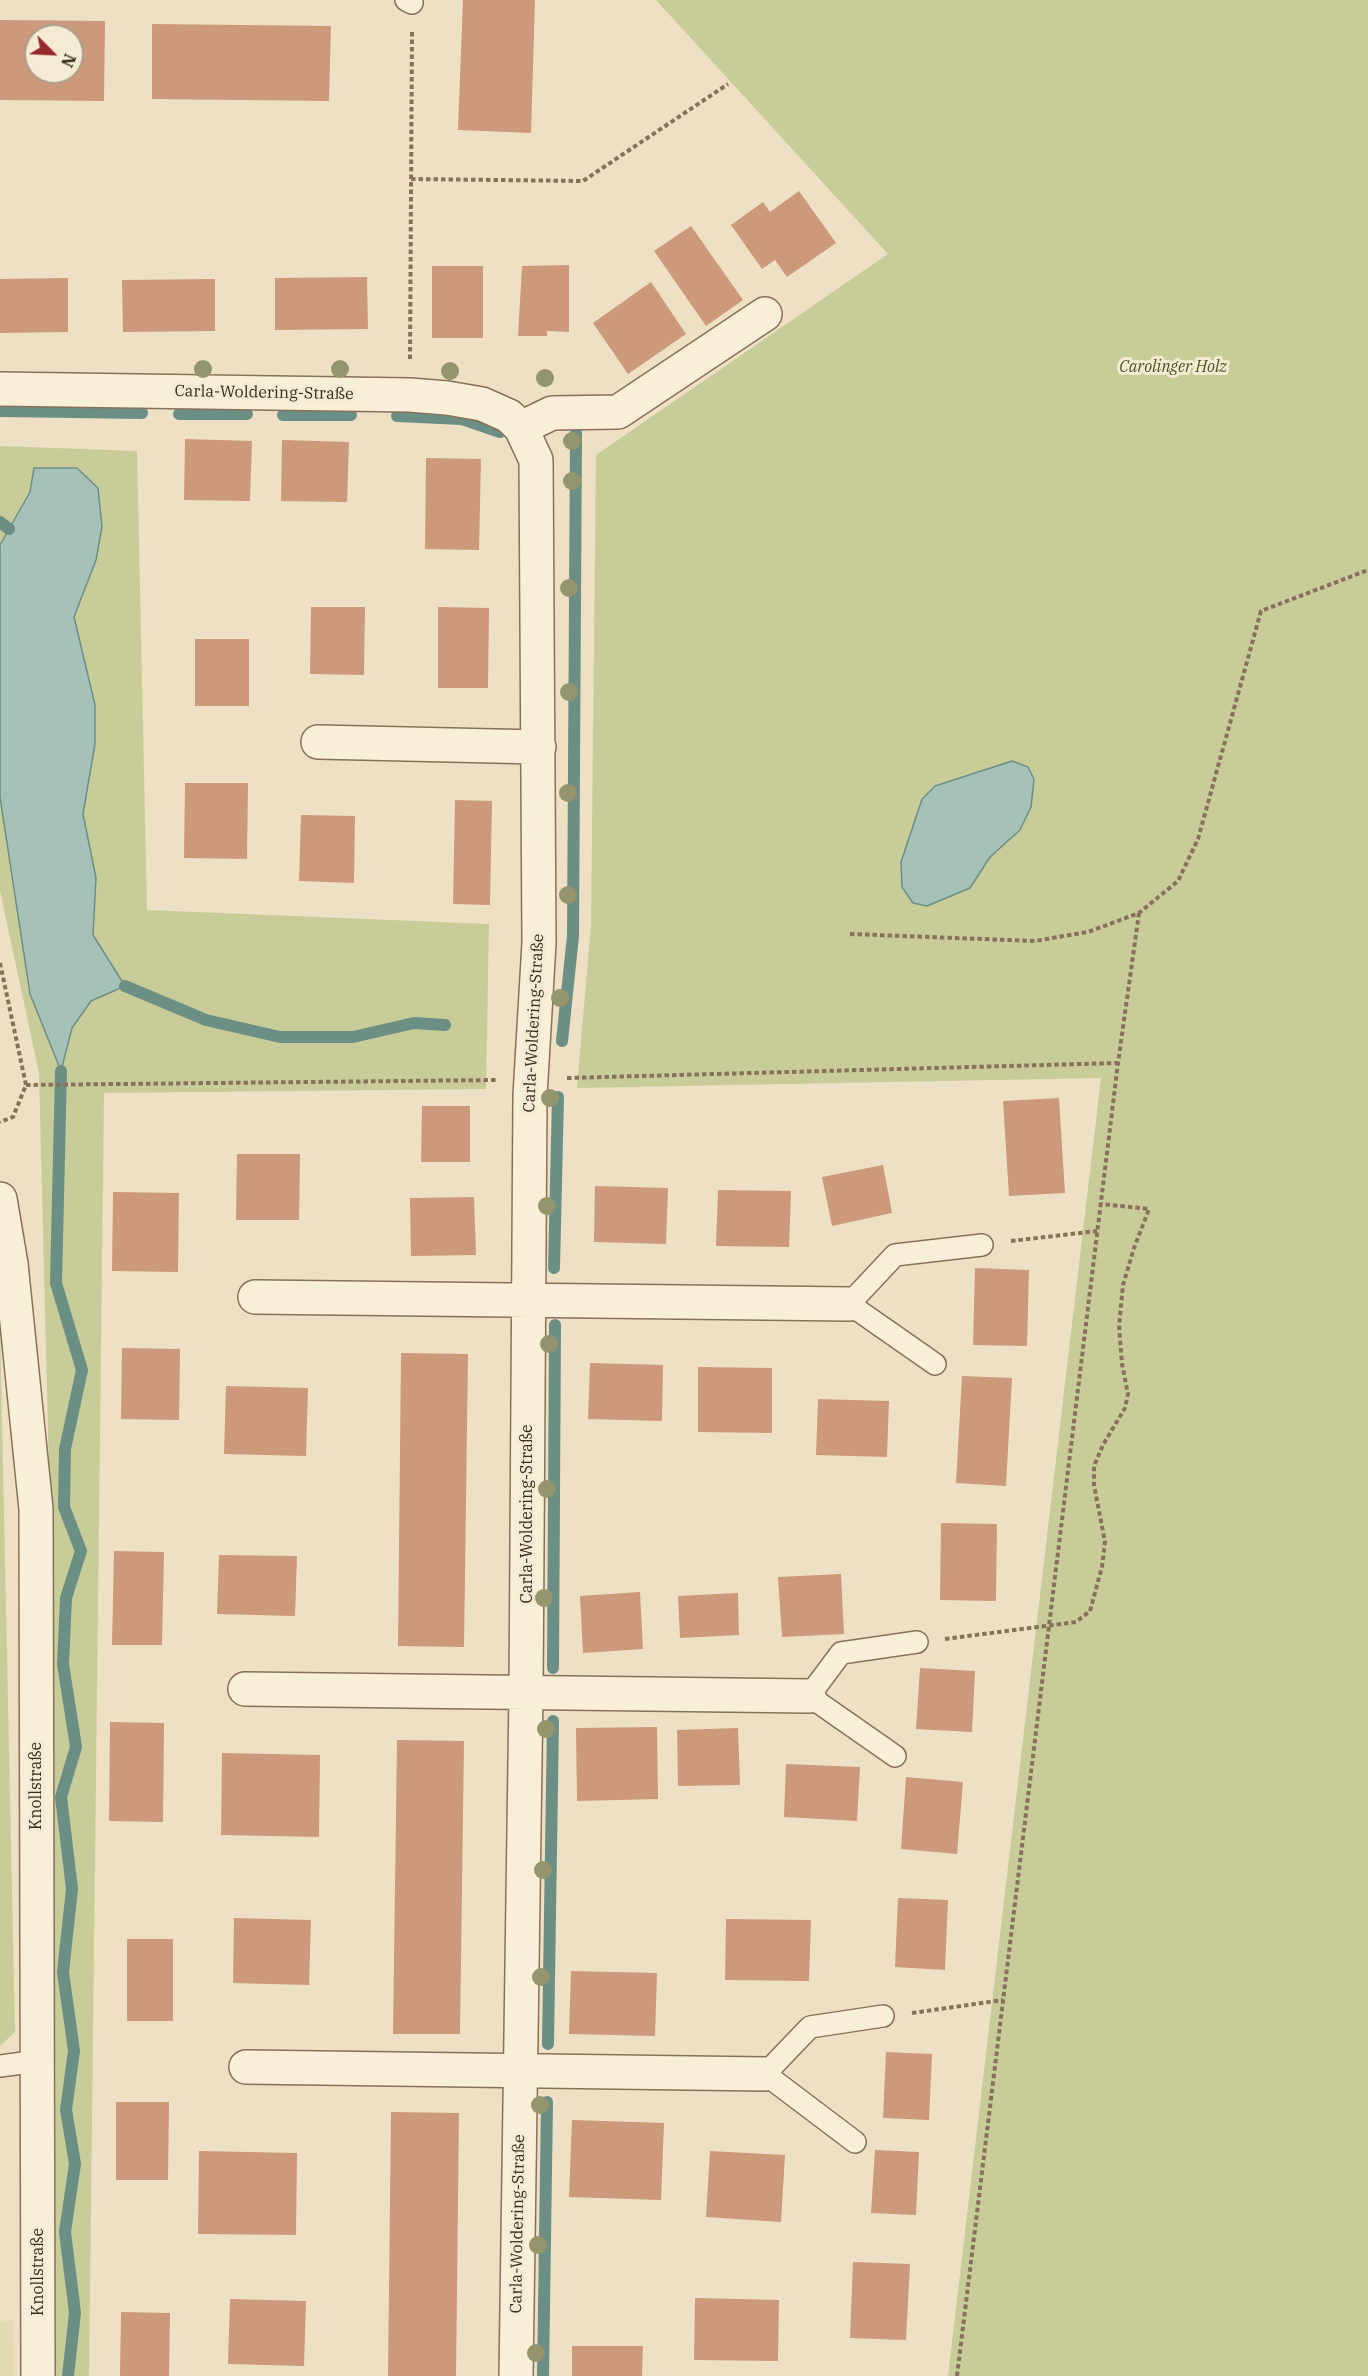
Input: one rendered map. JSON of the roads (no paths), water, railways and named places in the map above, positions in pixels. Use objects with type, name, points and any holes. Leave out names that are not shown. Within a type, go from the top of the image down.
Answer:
[{"type":"street","points":[[521,428],[552,413],[618,412],[765,314]]},
{"type":"street","name":"Carla-Woldering-Straße","points":[[0,389],[410,395],[482,404],[509,416],[521,428],[536,460],[539,943],[530,1078],[526,1693],[516,2376]]},
{"type":"street","points":[[318,742],[539,747]]},
{"type":"street","name":"Knollstraße","points":[[0,1199],[10,1264],[36,1509],[38,2376]]},
{"type":"street","points":[[255,1297],[849,1304]]},
{"type":"street","points":[[245,1689],[808,1696]]},
{"type":"street","points":[[246,2067],[765,2074]]},
{"type":"lane","points":[[935,1364],[849,1304],[895,1255],[982,1245]]},
{"type":"lane","points":[[895,1756],[808,1696],[841,1653],[917,1642]]},
{"type":"lane","points":[[855,2142],[765,2074],[810,2027],[883,2016]]},
{"type":"lane","points":[[0,2066],[37,2061]]},
{"type":"water","points":[[34,468],[77,468],[98,488],[102,527],[96,560],[74,617],[95,705],[95,744],[83,814],[96,878],[93,935],[125,986],[91,1001],[72,1028],[61,1071],[30,994],[0,797],[0,545],[30,492]]},
{"type":"water","points":[[1012,761],[1028,767],[1034,779],[1031,807],[1020,830],[990,857],[970,888],[927,906],[913,903],[902,887],[901,862],[922,799],[935,786]]},
{"type":"waterway","points":[[0,411],[142,413]]},
{"type":"waterway","points":[[179,414],[247,414]]},
{"type":"waterway","points":[[283,415],[351,415]]},
{"type":"waterway","points":[[397,416],[462,419],[500,432]]},
{"type":"waterway","points":[[562,1041],[573,936],[576,433]]},
{"type":"waterway","points":[[0,522],[9,529]]},
{"type":"waterway","points":[[125,986],[206,1020],[280,1037],[353,1037],[414,1023],[445,1025]]},
{"type":"waterway","points":[[61,1071],[56,1283],[82,1370],[65,1449],[64,1507],[81,1551],[66,1598],[63,1664],[76,1747],[61,1797],[72,1889],[63,1972],[74,2051],[66,2110],[75,2164],[65,2232],[75,2313],[68,2376]]},
{"type":"waterway","points":[[554,1268],[558,1097]]},
{"type":"waterway","points":[[553,1668],[555,1325]]},
{"type":"waterway","points":[[548,2044],[553,1721]]},
{"type":"waterway","points":[[543,2376],[547,2102]]},
{"type":"park label","name":"Carolinger Holz","points":[[1173,367]]}]
